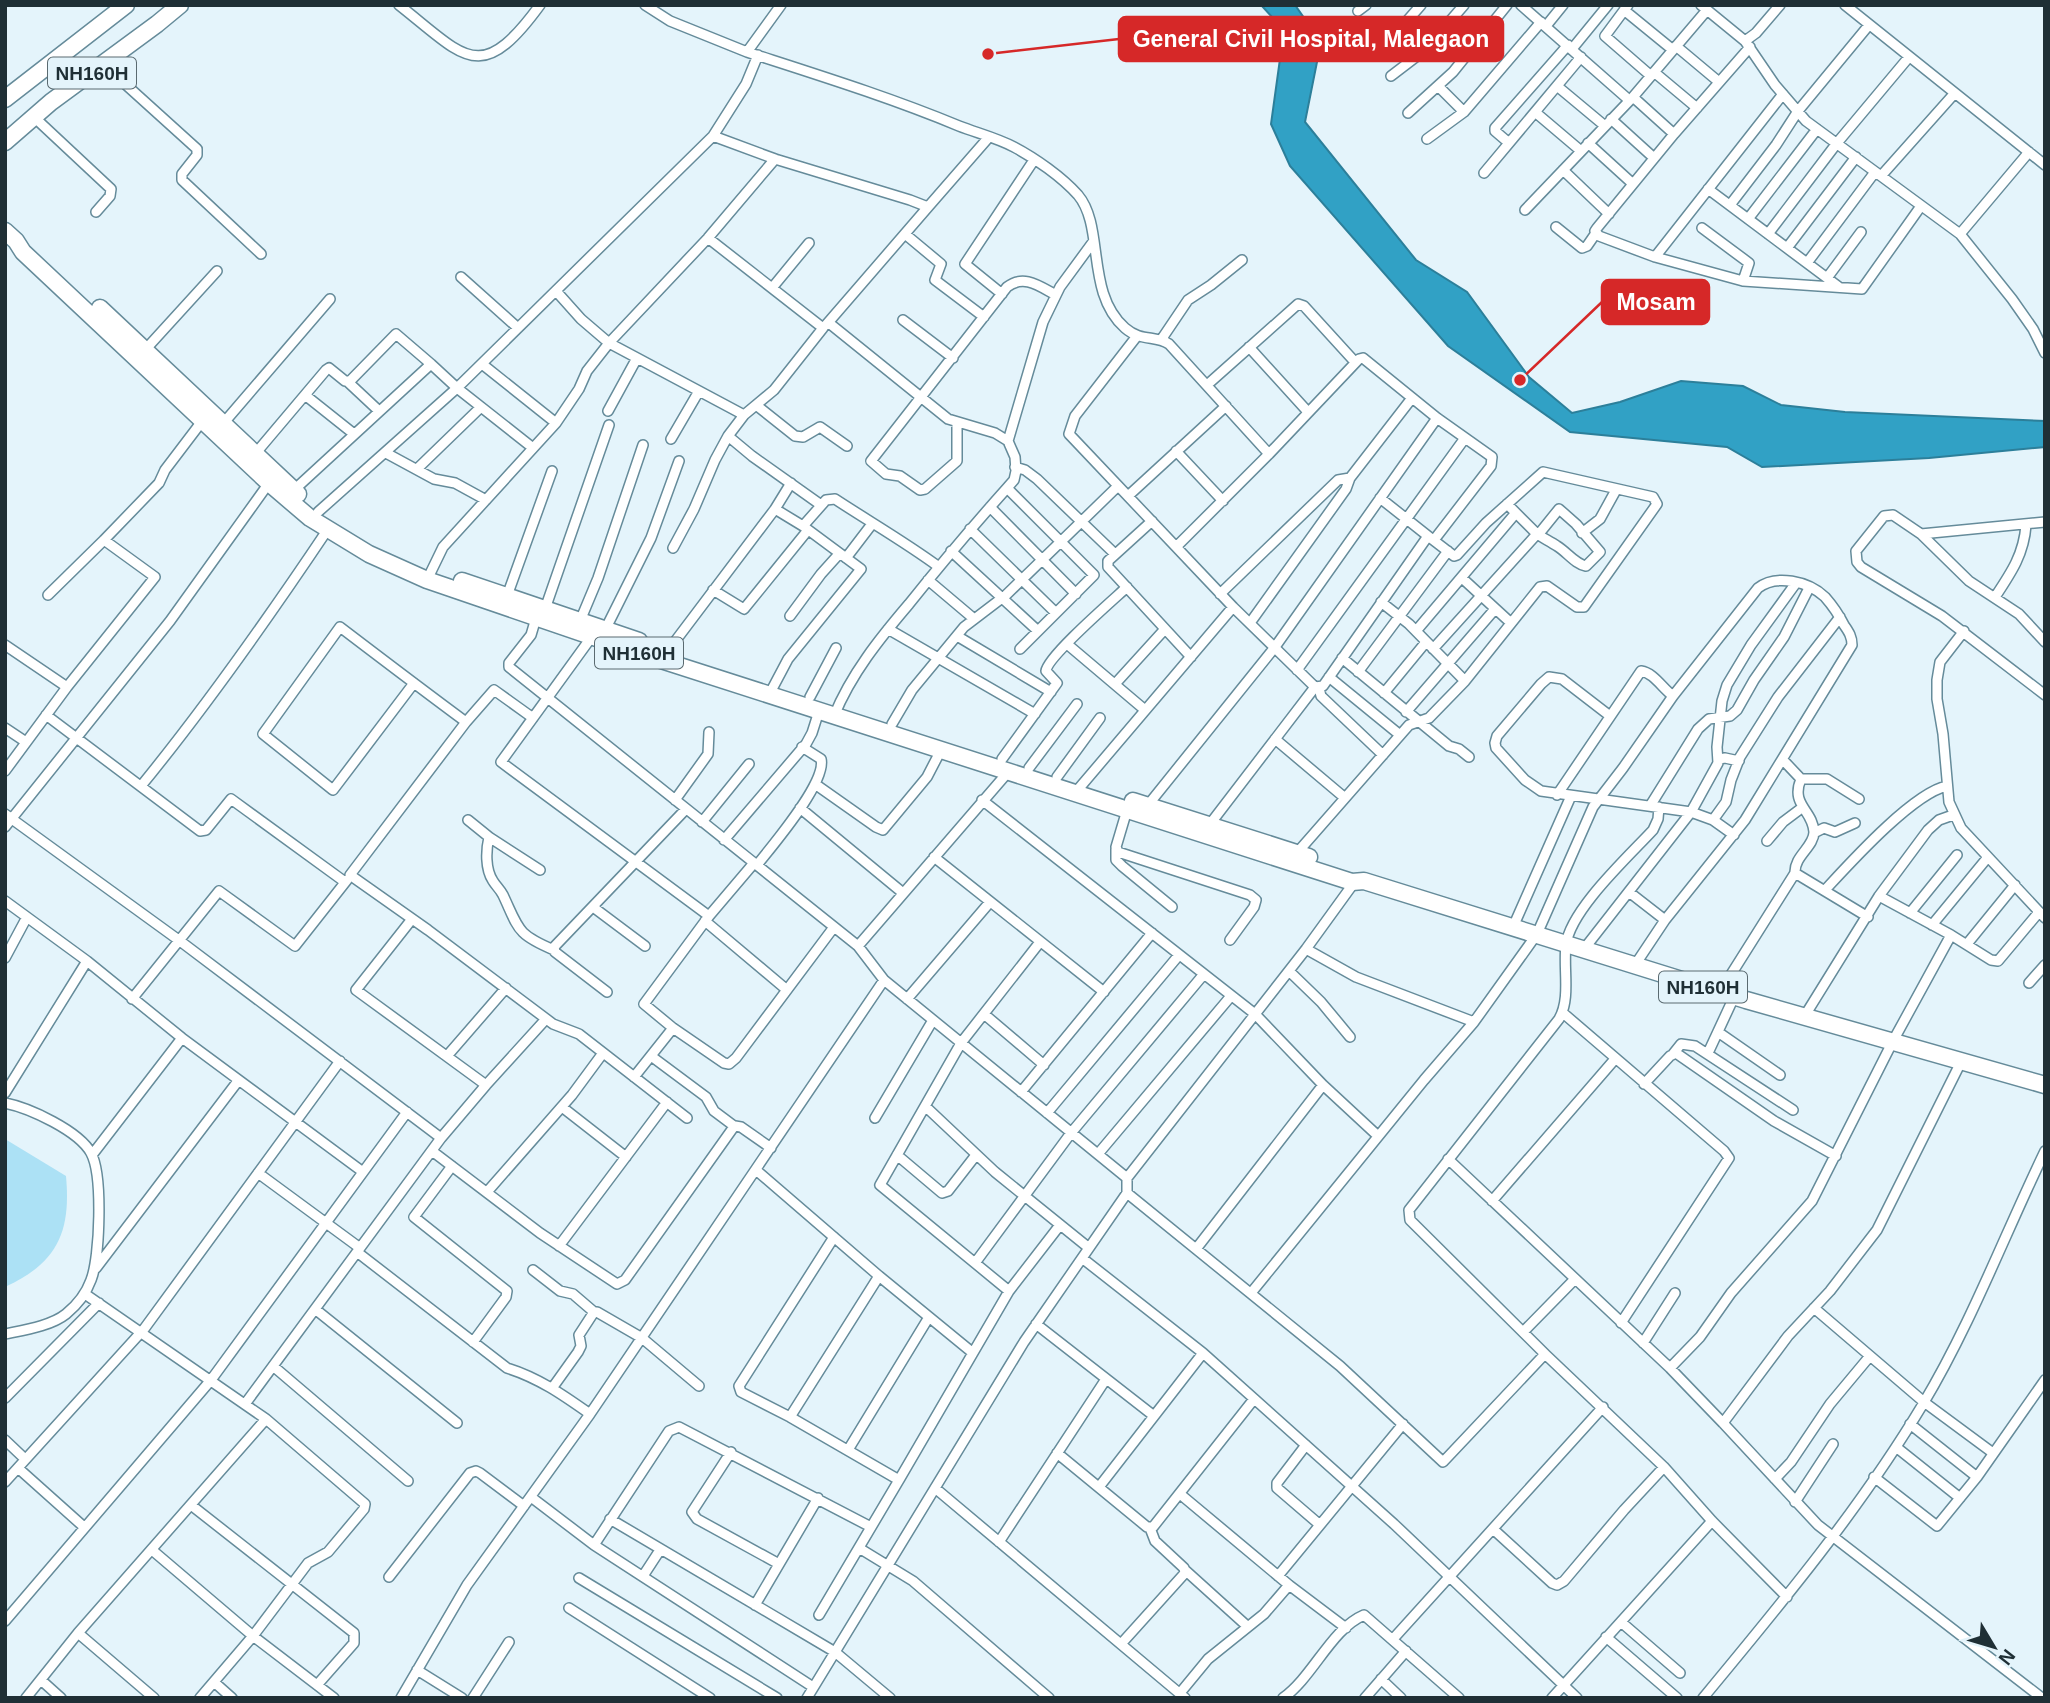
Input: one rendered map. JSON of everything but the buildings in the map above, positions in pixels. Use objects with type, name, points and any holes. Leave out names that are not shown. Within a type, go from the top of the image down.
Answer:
[{"type":"highway","name":"NH160H","points":[[5,99],[126,5]]},
{"type":"highway","name":"NH160H","points":[[5,142],[180,5]]},
{"type":"highway","name":"NH160H","points":[[11,236],[35,248],[145,350],[269,483],[310,518],[369,554],[664,656],[772,689],[941,750],[1030,768],[1057,777],[1079,789],[1148,805],[1205,830]]},
{"type":"highway","name":"NH160H","points":[[11,236],[23,252],[203,420],[255,454],[318,512],[429,575],[507,596],[540,613],[580,621],[598,631]]},
{"type":"highway","name":"NH160H","points":[[772,689],[810,697],[830,711],[892,724],[1079,789],[1128,810],[1205,830],[1727,994],[2045,1084]]},
{"type":"street","points":[[399,5],[457,51],[482,57],[510,42],[540,5]]},
{"type":"street","points":[[645,5],[670,21],[747,52],[908,105],[1015,147],[1034,160],[1066,184],[1084,203],[1090,218],[1100,281],[1122,326],[1137,336],[1170,344],[1269,454]]},
{"type":"street","points":[[747,52],[781,5]]},
{"type":"street","points":[[1400,29],[1421,5]]},
{"type":"street","points":[[1391,76],[1425,50],[1464,5]]},
{"type":"street","points":[[1408,113],[1453,72],[1507,5]]},
{"type":"street","points":[[1521,5],[1674,134]]},
{"type":"street","points":[[1427,139],[1464,112],[1563,5]]},
{"type":"street","points":[[1509,143],[1495,128],[1608,5]]},
{"type":"street","points":[[1556,228],[1582,248],[1587,246],[1597,228],[1780,5]]},
{"type":"street","points":[[1845,5],[2045,165]]},
{"type":"street","points":[[1525,210],[1631,98],[1674,48],[1704,7],[1748,44],[1783,94],[1817,129],[1960,234],[2011,299],[2043,346]]},
{"type":"street","points":[[1697,108],[1606,38],[1606,33],[1626,8],[1719,82]]},
{"type":"street","points":[[1730,205],[1776,145],[1798,111],[1869,25]]},
{"type":"street","points":[[318,512],[457,388],[713,136],[746,84],[758,55]]},
{"type":"street","points":[[1484,173],[1581,57]]},
{"type":"street","points":[[1768,234],[1837,144],[1909,57]]},
{"type":"street","points":[[103,64],[197,149],[197,155],[182,174],[182,180],[261,254]]},
{"type":"street","points":[[1438,86],[1464,112]]},
{"type":"street","points":[[1557,86],[1654,158]]},
{"type":"street","points":[[1655,257],[1783,94]]},
{"type":"street","points":[[1808,263],[1878,174],[1954,94]]},
{"type":"street","points":[[1535,112],[1633,184]]},
{"type":"street","points":[[34,117],[111,189],[110,196],[96,212]]},
{"type":"street","points":[[1748,219],[1817,129]]},
{"type":"street","points":[[713,136],[775,159],[928,207]]},
{"type":"street","points":[[673,548],[694,509],[715,460],[744,415],[774,390],[822,330],[989,137]]},
{"type":"street","points":[[1960,234],[2029,152]]},
{"type":"street","points":[[1787,248],[1856,158]]},
{"type":"street","points":[[429,575],[443,547],[556,422],[579,389],[587,371],[609,343],[708,238],[775,159]]},
{"type":"street","points":[[1002,294],[965,262],[1034,160]]},
{"type":"street","points":[[1563,170],[1609,214]]},
{"type":"street","points":[[1709,189],[1840,288]]},
{"type":"street","points":[[1596,233],[1655,257],[1743,281],[1862,289],[1921,206]]},
{"type":"street","points":[[1702,228],[1749,263],[1743,281]]},
{"type":"street","points":[[1827,278],[1861,232]]},
{"type":"street","points":[[905,234],[942,264],[935,280],[984,317]]},
{"type":"street","points":[[708,238],[823,328],[822,330]]},
{"type":"street","points":[[1008,441],[1043,322],[1056,295],[1093,242]]},
{"type":"street","points":[[772,288],[809,243]]},
{"type":"street","points":[[1161,340],[1188,300],[1212,285],[1242,260]]},
{"type":"street","points":[[145,350],[217,271]]},
{"type":"street","points":[[461,277],[518,328]]},
{"type":"street","points":[[957,422],[957,461],[925,489],[920,490],[899,475],[886,474],[872,463],[871,459],[1014,282],[1025,280],[1056,295]]},
{"type":"street","points":[[556,291],[581,319],[609,343],[744,415]]},
{"type":"street","points":[[219,428],[330,299]]},
{"type":"street","points":[[1207,385],[1296,305],[1301,304],[1355,362]]},
{"type":"street","points":[[903,320],[953,358]]},
{"type":"street","points":[[724,840],[830,711],[888,629],[951,551],[1014,480],[1015,457],[1008,441],[995,433],[948,419],[829,323]]},
{"type":"street","points":[[348,382],[396,334],[457,388],[533,448]]},
{"type":"street","points":[[1137,336],[1075,416],[1069,429],[1070,438],[1177,546],[1220,594],[1383,755]]},
{"type":"street","points":[[1249,347],[1308,412]]},
{"type":"street","points":[[608,411],[637,358]]},
{"type":"street","points":[[1177,546],[1359,359],[1366,360],[1437,418],[1489,454],[1493,460],[1491,466],[1381,602],[1323,686],[1317,688],[1276,738],[1205,830]]},
{"type":"street","points":[[294,490],[431,364]]},
{"type":"street","points":[[482,364],[556,422]]},
{"type":"street","points":[[255,454],[327,369],[348,382],[379,411]]},
{"type":"street","points":[[671,439],[699,391]]},
{"type":"street","points":[[305,395],[354,435]]},
{"type":"street","points":[[1250,623],[1346,488],[1350,478],[1412,398]]},
{"type":"street","points":[[756,405],[795,436],[803,437],[820,427],[847,446]]},
{"type":"street","points":[[1128,496],[1226,406]]},
{"type":"street","points":[[417,469],[481,407]]},
{"type":"street","points":[[1148,805],[1275,647],[1437,418]]},
{"type":"street","points":[[48,595],[159,483],[165,470],[203,420]]},
{"type":"street","points":[[610,425],[531,635],[508,666],[858,946],[884,980],[1127,1178]]},
{"type":"street","points":[[728,436],[821,505]]},
{"type":"street","points":[[1297,670],[1465,438]]},
{"type":"street","points":[[580,621],[598,578],[643,445]]},
{"type":"street","points":[[1177,451],[1223,500]]},
{"type":"street","points":[[386,453],[434,479],[455,483],[486,500]]},
{"type":"street","points":[[679,461],[648,545],[598,631],[500,762],[636,862],[787,989]]},
{"type":"street","points":[[1015,467],[1033,475],[1115,554]]},
{"type":"street","points":[[507,596],[552,471]]},
{"type":"street","points":[[1293,858],[1409,726],[1429,718],[1465,681],[1544,585],[1577,607],[1584,607],[1657,504],[1653,497],[1543,472],[1486,523],[1457,555],[1448,551],[1380,498]]},
{"type":"street","points":[[1220,594],[1338,480],[1350,478]]},
{"type":"street","points":[[269,483],[170,621],[7,819],[180,941],[441,1138]]},
{"type":"street","points":[[664,656],[775,509],[790,483]]},
{"type":"street","points":[[892,724],[912,690],[973,618],[1002,598],[1118,486]]},
{"type":"street","points":[[1007,488],[1094,573],[1020,649]]},
{"type":"street","points":[[1582,533],[1600,519],[1616,490]]},
{"type":"street","points":[[713,590],[744,609],[829,498],[835,499],[897,537],[939,567]]},
{"type":"street","points":[[1384,693],[1482,596],[1537,535],[1558,509],[1576,524],[1600,552],[1583,566],[1558,546],[1537,535],[1507,504]]},
{"type":"street","points":[[990,507],[1076,594]]},
{"type":"street","points":[[772,689],[788,659],[861,569],[775,509]]},
{"type":"street","points":[[1416,631],[1515,514]]},
{"type":"street","points":[[2045,642],[2019,614],[1969,581],[1921,534],[1893,515],[1888,514],[1856,551],[1857,562],[1867,572],[1906,593],[1964,631],[2045,695]]},
{"type":"street","points":[[1152,521],[1108,561],[1108,567],[1191,656]]},
{"type":"street","points":[[1921,534],[2045,522]]},
{"type":"street","points":[[790,616],[821,574],[843,556],[872,524]]},
{"type":"street","points":[[1995,597],[2019,558],[2026,525]]},
{"type":"street","points":[[141,786],[181,737],[278,604],[328,529]]},
{"type":"street","points":[[970,529],[1056,613]]},
{"type":"street","points":[[5,771],[155,576],[104,540]]},
{"type":"street","points":[[951,551],[1038,631]]},
{"type":"street","points":[[1358,672],[1448,551]]},
{"type":"street","points":[[1462,578],[1511,623]]},
{"type":"street","points":[[928,580],[973,618]]},
{"type":"street","points":[[1251,1293],[1474,1022],[1537,934],[1577,840],[1599,799],[1673,696],[1758,588],[1764,583],[1779,580],[1810,588],[1826,598],[1840,617],[1851,636],[1852,645],[1734,835],[1665,920],[1635,965]]},
{"type":"street","points":[[1584,949],[1691,812],[1718,759],[1721,701],[1737,666],[1796,583]]},
{"type":"street","points":[[858,946],[982,800],[1006,765],[1057,681],[1046,671],[1046,665],[1126,587]]},
{"type":"street","points":[[1787,1597],[1712,1521],[1664,1467],[1545,1354],[1410,1220],[1408,1214],[1413,1203],[1563,1013],[1566,943],[1588,902],[1653,830],[1658,819],[1654,807],[1698,729],[1709,719],[1730,716],[1737,710],[1784,637],[1810,588]]},
{"type":"street","points":[[1381,602],[1416,631],[1465,681]]},
{"type":"street","points":[[1079,789],[1233,607]]},
{"type":"street","points":[[1406,712],[1495,609]]},
{"type":"street","points":[[1713,820],[1726,802],[1739,761],[1786,684],[1840,617]]},
{"type":"street","points":[[414,683],[333,790],[263,734],[340,627],[466,722]]},
{"type":"street","points":[[888,629],[1035,714]]},
{"type":"street","points":[[1115,684],[1166,629]]},
{"type":"street","points":[[1879,897],[1951,935],[1991,960],[1998,961],[2042,915],[1961,828],[1953,815],[1947,786],[1937,680],[1940,662],[1964,631]]},
{"type":"street","points":[[957,636],[1051,692]]},
{"type":"street","points":[[1067,644],[1145,710]]},
{"type":"street","points":[[5,645],[67,687]]},
{"type":"street","points":[[810,697],[836,648]]},
{"type":"street","points":[[1342,658],[1449,746],[1459,749],[1469,757]]},
{"type":"street","points":[[1556,795],[1641,671],[1649,673],[1673,696]]},
{"type":"street","points":[[1329,677],[1400,736]]},
{"type":"street","points":[[1609,716],[1562,679],[1549,677],[1497,736],[1496,748],[1516,771],[1541,792],[1691,812],[1713,820],[1734,835]]},
{"type":"street","points":[[132,999],[219,891],[295,946],[466,722],[494,691],[533,718]]},
{"type":"street","points":[[1030,768],[1077,704]]},
{"type":"street","points":[[46,715],[203,832],[231,799],[412,919],[547,1019],[579,1034],[687,1118]]},
{"type":"street","points":[[1057,777],[1100,718]]},
{"type":"street","points":[[5,728],[26,742]]},
{"type":"street","points":[[675,800],[708,754],[709,732]]},
{"type":"street","points":[[1276,738],[1345,798]]},
{"type":"street","points":[[802,747],[822,761],[815,784],[800,808],[707,919],[644,1003],[645,1006],[673,1028],[729,1064],[834,927]]},
{"type":"street","points":[[815,784],[883,830],[927,777],[941,750]]},
{"type":"street","points":[[1718,759],[1739,761]]},
{"type":"street","points":[[1783,760],[1801,779],[1828,779],[1858,799]]},
{"type":"street","points":[[702,822],[749,764]]},
{"type":"street","points":[[1801,779],[1797,790],[1814,833]]},
{"type":"street","points":[[1825,890],[1865,848],[1917,801],[1933,790],[1947,786]]},
{"type":"street","points":[[1513,927],[1571,796]]},
{"type":"street","points":[[982,800],[1255,1014],[1323,1085],[1378,1136]]},
{"type":"street","points":[[1767,841],[1783,822],[1803,807]]},
{"type":"street","points":[[800,808],[903,893]]},
{"type":"street","points":[[554,950],[686,809]]},
{"type":"street","points":[[1128,810],[1116,849],[1116,860],[1172,907]]},
{"type":"street","points":[[1804,1017],[1879,897],[1934,823],[1953,815]]},
{"type":"street","points":[[468,820],[540,870]]},
{"type":"street","points":[[1708,1053],[1718,1032],[1727,994],[1795,873],[1796,863],[1814,833],[1824,828],[1835,832],[1855,823]]},
{"type":"street","points":[[489,837],[486,851],[490,875],[503,894],[512,919],[523,933],[554,950],[607,992]]},
{"type":"street","points":[[1116,849],[1254,897],[1254,907],[1230,940]]},
{"type":"street","points":[[1910,913],[1957,855]]},
{"type":"street","points":[[934,857],[1104,992]]},
{"type":"street","points":[[1932,925],[1988,857]]},
{"type":"street","points":[[1795,873],[1868,917]]},
{"type":"street","points":[[807,1698],[1036,1324],[1127,1193],[1127,1178],[1359,880]]},
{"type":"street","points":[[1966,944],[2015,885]]},
{"type":"street","points":[[1629,892],[1665,920]]},
{"type":"street","points":[[5,901],[87,961],[182,1038],[363,1172]]},
{"type":"street","points":[[907,999],[990,902]]},
{"type":"street","points":[[593,906],[645,946]]},
{"type":"street","points":[[5,958],[27,917]]},
{"type":"street","points":[[412,919],[356,990],[486,1085]]},
{"type":"street","points":[[1021,1092],[1152,933]]},
{"type":"street","points":[[1670,1368],[1700,1337],[1731,1293],[1812,1201],[1893,1041],[1951,935]]},
{"type":"street","points":[[1009,1291],[880,1185],[961,1043],[1040,942]]},
{"type":"street","points":[[1306,949],[1356,977],[1474,1022]]},
{"type":"street","points":[[1047,1113],[1179,955]]},
{"type":"street","points":[[5,1093],[87,961]]},
{"type":"street","points":[[2029,983],[2045,965]]},
{"type":"street","points":[[1289,971],[1321,1002],[1350,1037]]},
{"type":"street","points":[[975,1263],[1071,1133],[1204,974]]},
{"type":"street","points":[[401,1698],[467,1585],[590,1415],[884,980]]},
{"type":"street","points":[[447,1056],[506,988]]},
{"type":"street","points":[[1098,1154],[1231,996]]},
{"type":"street","points":[[1563,1013],[1729,1158],[1621,1323]]},
{"type":"street","points":[[984,1014],[1044,1065]]},
{"type":"street","points":[[244,1404],[441,1138],[547,1019]]},
{"type":"street","points":[[875,1118],[933,1020]]},
{"type":"street","points":[[634,1077],[673,1028]]},
{"type":"street","points":[[1718,1032],[1780,1075]]},
{"type":"street","points":[[92,1155],[182,1038]]},
{"type":"street","points":[[1644,1084],[1681,1044],[1686,1043],[1708,1053],[1793,1110]]},
{"type":"street","points":[[487,1192],[562,1107],[603,1053]]},
{"type":"street","points":[[1673,1054],[1686,1060],[1774,1121],[1836,1156]]},
{"type":"street","points":[[651,1056],[706,1097],[714,1111],[771,1148]]},
{"type":"street","points":[[1492,1201],[1615,1059]]},
{"type":"street","points":[[1723,1423],[1788,1336],[1877,1230],[1962,1060]]},
{"type":"street","points":[[5,1482],[142,1331],[340,1061]]},
{"type":"street","points":[[5,1334],[58,1320],[85,1294],[95,1269],[239,1081]]},
{"type":"street","points":[[1196,1249],[1323,1085]]},
{"type":"street","points":[[559,1246],[667,1102]]},
{"type":"street","points":[[5,1103],[66,1129],[86,1146],[92,1155],[96,1168],[98,1219],[95,1269]]},
{"type":"street","points":[[925,1106],[976,1156],[1089,1248]]},
{"type":"street","points":[[562,1107],[626,1157]]},
{"type":"street","points":[[5,1621],[211,1380],[407,1112]]},
{"type":"street","points":[[432,1151],[559,1246],[613,1282],[621,1283],[734,1126]]},
{"type":"street","points":[[1703,1698],[1787,1597],[1896,1447],[1924,1402],[1976,1304],[2045,1151]]},
{"type":"street","points":[[897,1155],[942,1193],[948,1191],[976,1156]]},
{"type":"street","points":[[1448,1159],[1670,1368],[1795,1502],[1831,1536],[2042,1698]]},
{"type":"street","points":[[452,1166],[414,1217],[507,1291],[506,1297],[472,1342]]},
{"type":"street","points":[[756,1170],[973,1353]]},
{"type":"street","points":[[258,1173],[507,1368],[553,1387],[590,1415]]},
{"type":"street","points":[[1127,1193],[1340,1366],[1443,1462],[1545,1354]]},
{"type":"street","points":[[819,1615],[1009,1291],[1060,1225]]},
{"type":"street","points":[[834,1237],[739,1386],[741,1392],[899,1480]]},
{"type":"street","points":[[1082,1258],[1203,1353],[1450,1577],[1577,1698]]},
{"type":"street","points":[[533,1270],[560,1291],[573,1294],[594,1312],[642,1338],[699,1386]]},
{"type":"street","points":[[790,1417],[879,1276]]},
{"type":"street","points":[[1523,1332],[1574,1280]]},
{"type":"street","points":[[1643,1343],[1675,1293]]},
{"type":"street","points":[[85,1294],[266,1419],[363,1501],[366,1507],[330,1550],[310,1561],[253,1636],[200,1698]]},
{"type":"street","points":[[5,1398],[99,1303]]},
{"type":"street","points":[[1814,1308],[1924,1402],[1993,1453]]},
{"type":"street","points":[[315,1309],[457,1423]]},
{"type":"street","points":[[553,1387],[578,1352],[581,1346],[579,1335],[594,1312]]},
{"type":"street","points":[[848,1450],[929,1317]]},
{"type":"street","points":[[1036,1324],[1154,1416]]},
{"type":"street","points":[[1099,1487],[1203,1353]]},
{"type":"street","points":[[1775,1479],[1791,1462],[1830,1404],[1870,1356]]},
{"type":"street","points":[[273,1366],[408,1481]]},
{"type":"street","points":[[999,1542],[1106,1379]]},
{"type":"street","points":[[1874,1478],[1937,1526],[1977,1477],[2045,1380]]},
{"type":"street","points":[[1150,1528],[1157,1524],[1254,1399]]},
{"type":"street","points":[[1393,1639],[1603,1407]]},
{"type":"street","points":[[26,1698],[78,1633],[266,1419]]},
{"type":"street","points":[[1278,1576],[1403,1424]]},
{"type":"street","points":[[1910,1424],[1977,1477]]},
{"type":"street","points":[[594,1545],[636,1479],[674,1428],[683,1427],[871,1527]]},
{"type":"street","points":[[5,1440],[25,1459]]},
{"type":"street","points":[[1795,1502],[1833,1444]]},
{"type":"street","points":[[1306,1445],[1277,1483],[1277,1488],[1320,1525]]},
{"type":"street","points":[[1896,1447],[1960,1498]]},
{"type":"street","points":[[731,1452],[692,1512],[697,1518],[779,1564]]},
{"type":"street","points":[[1057,1453],[1150,1528],[1155,1541],[1247,1626]]},
{"type":"street","points":[[1493,1529],[1557,1585],[1564,1581],[1664,1467]]},
{"type":"street","points":[[18,1468],[84,1527]]},
{"type":"street","points":[[389,1577],[470,1473],[476,1471],[524,1506]]},
{"type":"street","points":[[935,1488],[1182,1695],[1208,1659],[1264,1614],[1289,1584]]},
{"type":"street","points":[[1180,1494],[1278,1576],[1346,1628]]},
{"type":"street","points":[[531,1497],[594,1545],[813,1687]]},
{"type":"street","points":[[755,1605],[818,1498]]},
{"type":"street","points":[[191,1505],[351,1630],[354,1643],[317,1685]]},
{"type":"street","points":[[610,1519],[835,1652],[890,1698]]},
{"type":"street","points":[[1552,1698],[1712,1521]]},
{"type":"street","points":[[859,1548],[913,1581],[1049,1698]]},
{"type":"street","points":[[152,1550],[253,1636],[334,1698]]},
{"type":"street","points":[[643,1576],[660,1550]]},
{"type":"street","points":[[1121,1644],[1185,1570]]},
{"type":"street","points":[[579,1577],[777,1698]]},
{"type":"street","points":[[569,1608],[710,1698]]},
{"type":"street","points":[[1283,1698],[1346,1628],[1364,1615],[1458,1697]]},
{"type":"street","points":[[1621,1622],[1679,1673]]},
{"type":"street","points":[[78,1633],[154,1698]]},
{"type":"street","points":[[1606,1637],[1677,1698]]},
{"type":"street","points":[[473,1698],[509,1642]]},
{"type":"street","points":[[1365,1698],[1406,1651]]},
{"type":"street","points":[[417,1670],[462,1698]]},
{"type":"street","points":[[1381,1679],[1401,1698]]},
{"type":"street","points":[[41,1680],[61,1698]]},
{"type":"street","points":[[214,1682],[232,1698]]},
{"type":"shaded area","points":[[5,1139],[66,1176],[67,1196],[63,1229],[58,1243],[38,1266],[7,1286],[5,1284]]},
{"type":"water","points":[[1261,5],[1295,5],[1321,42],[1305,122],[1416,260],[1467,292],[1529,377],[1572,413],[1620,402],[1681,381],[1743,386],[1781,405],[1845,412],[2045,421],[2045,447],[1929,458],[1762,467],[1727,447],[1570,432],[1448,346],[1290,166],[1271,124],[1284,30]]},
{"type":"place","name":"General Civil Hospital, Malegaon","points":[[988,54]]},
{"type":"place","name":"Mosam","points":[[1520,380]]}]
